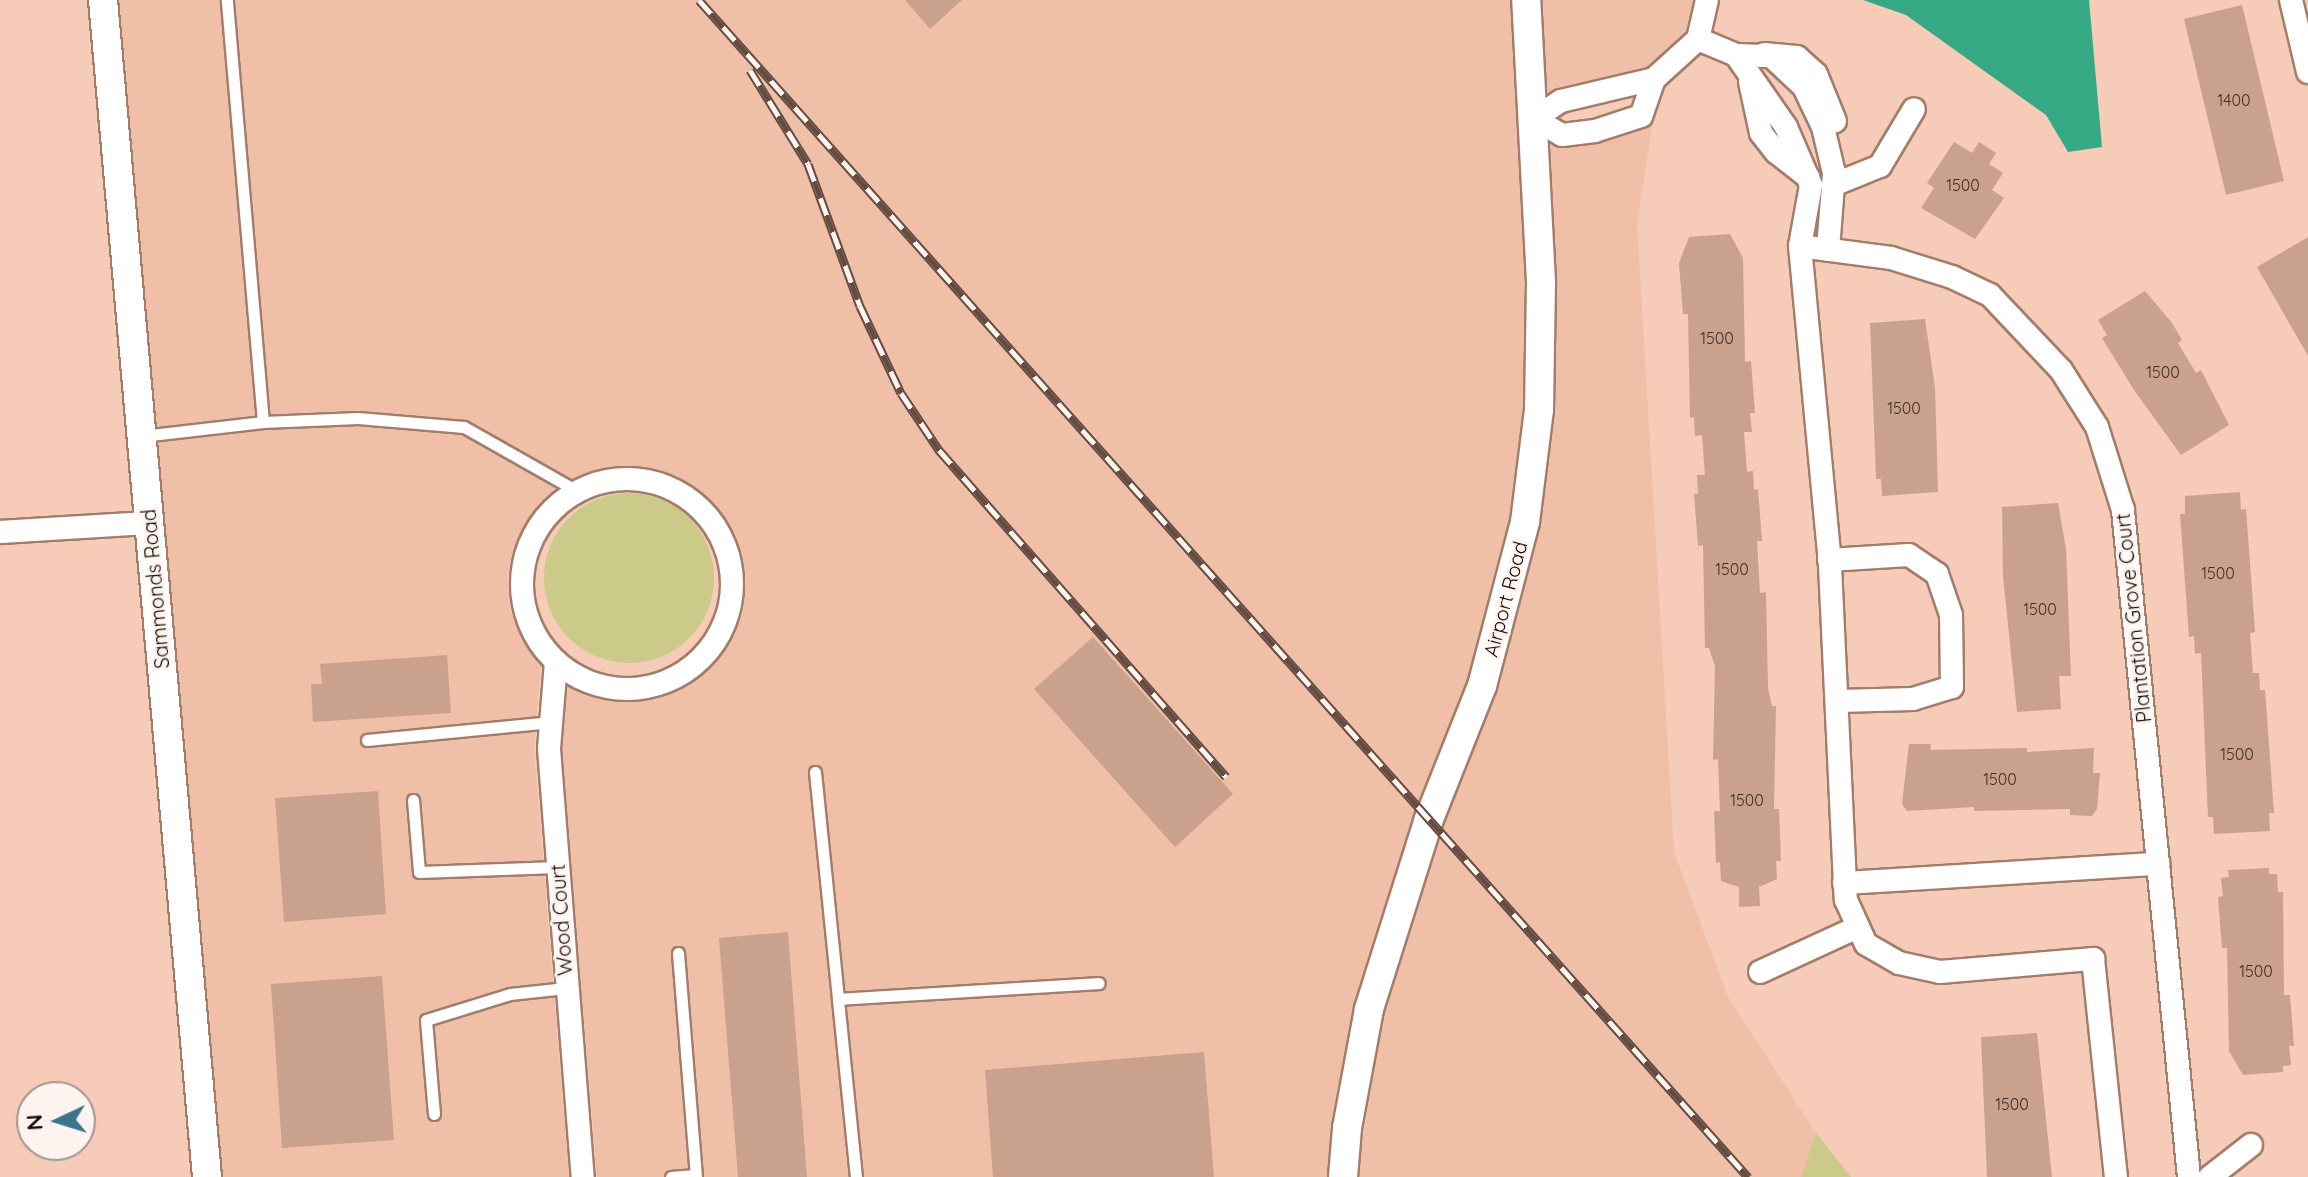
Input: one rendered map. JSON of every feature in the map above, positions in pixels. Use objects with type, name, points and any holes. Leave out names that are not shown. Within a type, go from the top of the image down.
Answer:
[{"type":"street","name":"Sammonds Road","points":[[103,0],[207,1177]]},
{"type":"street","name":"Airport Road","points":[[1343,1177],[1347,1128],[1369,1009],[1429,819],[1482,686],[1525,522],[1539,396],[1541,282],[1526,0]]},
{"type":"street","points":[[1654,79],[1561,101],[1534,119],[1562,135],[1595,131],[1641,116],[1654,79],[1698,39],[1707,0]]},
{"type":"street","points":[[2291,0],[2308,72]]},
{"type":"street","points":[[1698,39],[1745,54],[1771,56],[1804,87],[1823,127],[1833,181],[1828,250]]},
{"type":"street","points":[[1745,54],[1750,80],[1786,127],[1809,178],[1810,205],[1800,246],[1839,701],[1844,883],[1858,927],[1866,944],[1899,963],[1940,972],[2093,959],[2116,1177]]},
{"type":"street","points":[[1833,181],[1880,166],[1914,109]]},
{"type":"street","name":"Plantation Grove Court","points":[[1800,246],[1891,258],[1990,295],[2061,370],[2097,427],[2123,510],[2189,1177]]},
{"type":"street","points":[[610,480],[646,480],[679,492],[697,507],[725,545],[732,579],[728,614],[712,646],[687,671],[655,686],[620,690],[586,681],[556,662],[527,615],[522,571],[532,539],[550,511],[577,491],[610,480]]},
{"type":"street","points":[[0,532],[149,523]]},
{"type":"street","points":[[1829,560],[1909,555],[1937,574],[1951,615],[1952,687],[1913,699],[1839,701]]},
{"type":"street","name":"Wood Court","points":[[556,662],[551,722],[557,867],[583,1177]]},
{"type":"street","points":[[1844,883],[2158,864]]},
{"type":"street","points":[[1760,972],[1858,927]]},
{"type":"street","points":[[2210,1177],[2251,1145]]},
{"type":"lane","points":[[227,0],[263,422]]},
{"type":"lane","points":[[141,436],[263,422],[358,418],[464,427],[577,491]]},
{"type":"lane","points":[[367,740],[551,722]]},
{"type":"lane","points":[[815,772],[856,1177]]},
{"type":"lane","points":[[413,800],[419,872],[557,867]]},
{"type":"lane","points":[[671,1177],[696,1176],[678,953]]},
{"type":"lane","points":[[838,999],[1099,983]]},
{"type":"lane","points":[[434,1114],[426,1020],[510,994],[566,988]]},
{"type":"shaded area","points":[[118,0],[1512,0],[1527,283],[1525,410],[1511,520],[1469,683],[1415,816],[1356,1007],[1333,1127],[1329,1177],[597,1177],[562,749],[568,686],[622,702],[662,697],[693,682],[725,651],[742,616],[746,577],[737,538],[716,505],[684,480],[646,467],[605,468],[568,482],[539,505],[520,533],[508,572],[510,609],[522,640],[541,666],[534,750],[569,1177],[221,1177]]},
{"type":"shaded area","points":[[1540,0],[1693,0],[1685,33],[1647,68],[1546,95]]},
{"type":"shaded area","points":[[1863,0],[2089,0],[2102,147],[2068,152],[2046,115],[1906,15]]},
{"type":"shaded area","points":[[1653,120],[1637,224],[1674,852],[1728,997],[1816,1133],[1801,1177],[1357,1177],[1383,1012],[1442,822],[1496,688],[1539,523],[1553,410],[1555,281],[1549,143],[1564,148],[1597,143]]},
{"type":"shaded area","points":[[629,493],[662,499],[689,518],[708,545],[714,578],[708,611],[689,638],[662,657],[629,663],[596,657],[569,638],[550,611],[544,578],[550,545],[569,518],[596,499]]},
{"type":"shaded area","points":[[1816,1133],[1851,1177],[1801,1177]]},
{"type":"building","points":[[905,0],[962,0],[930,29]]},
{"type":"building","points":[[2242,5],[2284,181],[2226,195],[2184,19]]},
{"type":"building","points":[[1954,142],[1972,153],[1979,142],[1996,153],[1989,164],[2003,173],[1992,190],[2004,198],[1975,239],[1921,208],[1934,188],[1927,183]]},
{"type":"building","points":[[1730,234],[1743,258],[1745,362],[1751,361],[1755,413],[1750,413],[1752,432],[1744,432],[1747,472],[1753,471],[1754,490],[1758,489],[1762,541],[1757,541],[1760,593],[1766,592],[1768,688],[1772,706],[1776,706],[1774,809],[1779,809],[1781,861],[1776,861],[1777,879],[1759,887],[1760,906],[1739,907],[1739,887],[1721,881],[1720,862],[1716,863],[1714,811],[1720,811],[1718,759],[1713,760],[1715,666],[1709,648],[1705,648],[1703,545],[1698,546],[1694,494],[1698,494],[1697,475],[1705,475],[1702,435],[1695,436],[1694,417],[1690,418],[1688,314],[1683,314],[1679,263],[1689,237]]},
{"type":"building","points":[[2308,237],[2308,356],[2257,267]]},
{"type":"building","points":[[2145,291],[2172,323],[2182,340],[2178,343],[2196,373],[2201,370],[2229,425],[2181,455],[2134,390],[2102,338],[2107,335],[2098,320]]},
{"type":"building","points":[[1925,319],[1935,388],[1938,492],[1882,496],[1881,479],[1876,479],[1870,323]]},
{"type":"building","points":[[2240,492],[2241,510],[2246,509],[2254,617],[2255,632],[2250,633],[2253,673],[2259,673],[2260,690],[2265,690],[2274,813],[2269,813],[2270,831],[2214,834],[2213,817],[2208,817],[2201,653],[2195,654],[2194,636],[2189,637],[2180,514],[2185,514],[2185,496]]},
{"type":"building","points":[[2058,503],[2066,549],[2071,676],[2059,676],[2061,709],[2017,712],[2003,576],[2002,507]]},
{"type":"building","points":[[1093,637],[1233,794],[1175,847],[1034,689]]},
{"type":"building","points":[[447,655],[451,713],[313,722],[311,684],[322,684],[320,664]]},
{"type":"building","points":[[1909,744],[1931,744],[1930,750],[2027,748],[2027,752],[2094,748],[2093,773],[2100,773],[2097,809],[2092,816],[2070,815],[2070,809],[1974,811],[1974,807],[1907,811],[1902,804]]},
{"type":"building","points":[[378,791],[386,914],[284,922],[275,798]]},
{"type":"building","points":[[2269,868],[2269,874],[2277,874],[2278,892],[2283,892],[2284,995],[2290,995],[2294,1046],[2289,1046],[2291,1065],[2283,1066],[2283,1072],[2243,1075],[2229,1051],[2227,948],[2222,948],[2218,897],[2223,896],[2221,878],[2229,877],[2228,870]]},
{"type":"building","points":[[788,932],[807,1177],[738,1177],[719,938]]},
{"type":"building","points":[[382,976],[394,1140],[282,1148],[271,984]]},
{"type":"building","points":[[2037,1033],[2052,1177],[1987,1177],[1981,1037]]},
{"type":"building","points":[[1204,1052],[1214,1177],[993,1177],[985,1070]]},
{"type":"railway","points":[[699,0],[1748,1177]]},
{"type":"railway","points":[[750,70],[808,164],[860,306],[901,393],[939,450],[1226,777]]}]
